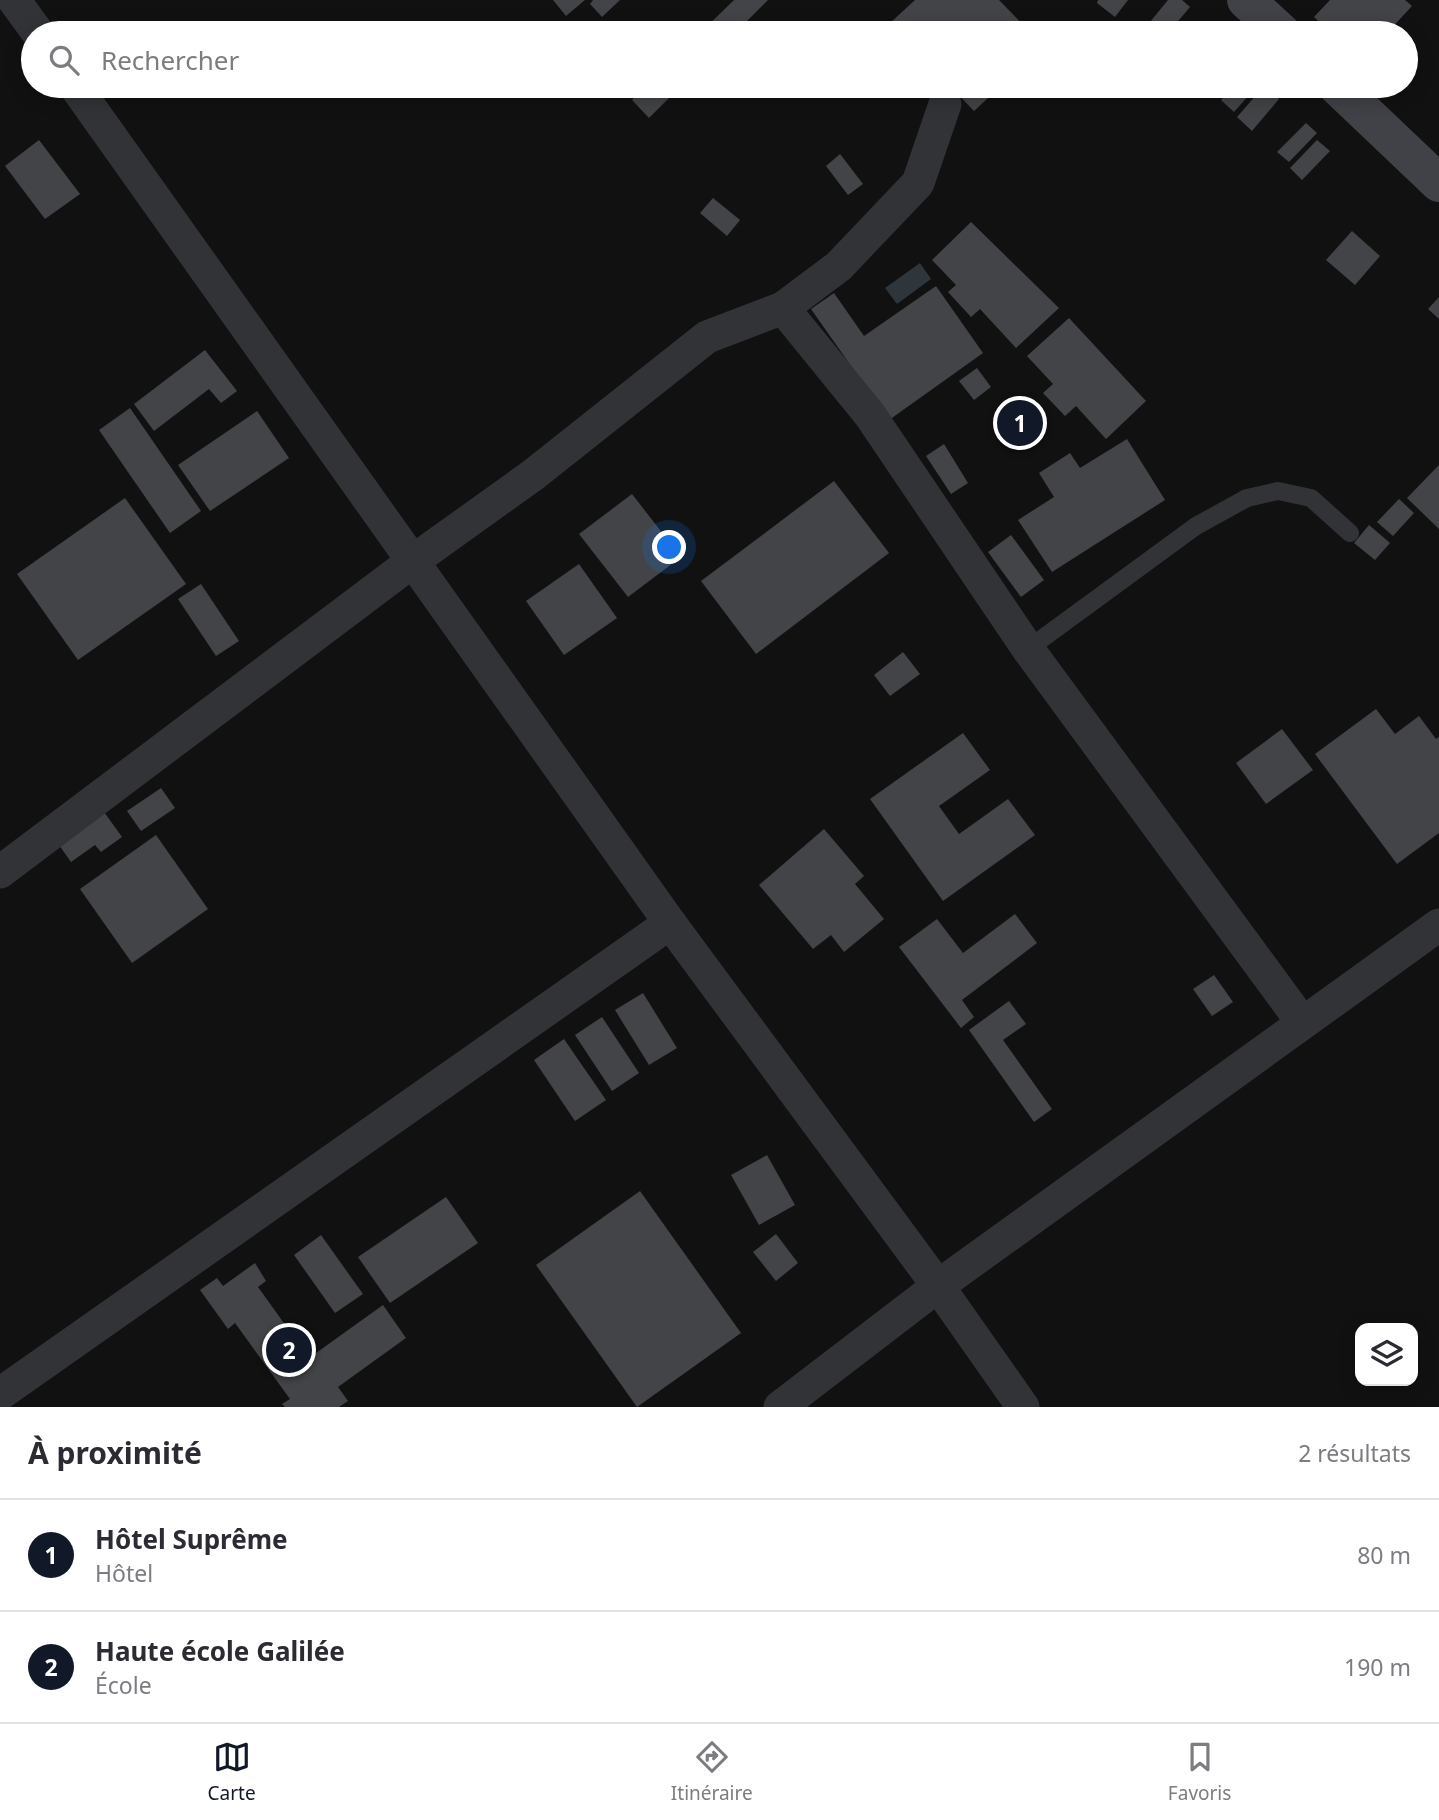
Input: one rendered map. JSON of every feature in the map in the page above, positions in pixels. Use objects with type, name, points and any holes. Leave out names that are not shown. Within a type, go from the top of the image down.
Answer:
[{"type":"main road","points":[[1247,0],[1269,21]]},
{"type":"main road","points":[[1350,98],[1439,183]]},
{"type":"street","points":[[14,0],[29,21]]},
{"type":"street","points":[[84,98],[670,923],[938,1286],[1023,1407]]},
{"type":"street","points":[[0,872],[413,561],[533,475],[707,337],[783,308],[839,266],[918,183],[945,104]]},
{"type":"street","points":[[783,308],[870,415],[1028,649],[1302,1023]]},
{"type":"street","points":[[0,1394],[670,923]]},
{"type":"street","points":[[780,1407],[938,1286],[1439,925]]},
{"type":"lane","points":[[1028,649],[1196,526],[1247,498],[1278,491],[1311,498],[1350,533]]},
{"type":"shaded area","points":[[920,263],[931,279],[897,304],[885,288]]},
{"type":"building","points":[[553,0],[585,0],[566,16]]},
{"type":"building","points":[[593,0],[620,0],[602,17],[590,4]]},
{"type":"building","points":[[734,0],[768,0],[747,21],[712,21]]},
{"type":"building","points":[[915,0],[999,0],[1019,21],[892,21]]},
{"type":"building","points":[[1098,0],[1128,0],[1115,17],[1097,3]]},
{"type":"building","points":[[1168,0],[1182,0],[1190,7],[1178,21],[1151,21]]},
{"type":"building","points":[[1330,0],[1405,0],[1412,6],[1398,21],[1318,21],[1314,17]]},
{"type":"building","points":[[634,98],[669,98],[649,118],[632,100]]},
{"type":"building","points":[[962,98],[988,98],[974,111]]},
{"type":"building","points":[[1223,98],[1246,98],[1234,112],[1221,100]]},
{"type":"building","points":[[1254,98],[1279,99],[1252,131],[1237,117]]},
{"type":"building","points":[[1306,123],[1317,133],[1289,162],[1277,152]]},
{"type":"building","points":[[39,140],[80,194],[45,219],[5,166]]},
{"type":"building","points":[[1317,140],[1330,151],[1302,180],[1290,168]]},
{"type":"building","points":[[840,154],[863,184],[848,195],[826,166]]},
{"type":"building","points":[[713,198],[740,220],[727,236],[700,213]]},
{"type":"building","points":[[971,222],[1059,308],[1016,348],[980,309],[971,317],[948,292],[956,285],[932,260]]},
{"type":"building","points":[[1352,231],[1380,256],[1355,285],[1326,260]]},
{"type":"building","points":[[936,286],[983,353],[889,420],[811,309],[834,293],[864,336]]},
{"type":"building","points":[[1439,297],[1439,319],[1428,309]]},
{"type":"building","points":[[1069,318],[1146,401],[1106,439],[1076,406],[1065,416],[1043,393],[1053,384],[1027,356]]},
{"type":"building","points":[[205,350],[237,391],[221,403],[209,389],[154,431],[134,404]]},
{"type":"building","points":[[977,368],[991,387],[974,400],[959,381]]},
{"type":"building","points":[[130,408],[201,511],[170,533],[99,430]]},
{"type":"building","points":[[257,411],[289,458],[210,511],[178,465]]},
{"type":"building","points":[[1127,439],[1165,500],[1052,572],[1018,520],[1054,497],[1039,473],[1070,453],[1080,468]]},
{"type":"building","points":[[944,444],[968,483],[951,494],[926,456]]},
{"type":"building","points":[[1439,465],[1439,529],[1407,498]]},
{"type":"building","points":[[834,481],[889,553],[756,654],[701,581]]},
{"type":"building","points":[[632,494],[681,557],[628,597],[579,534]]},
{"type":"building","points":[[125,498],[186,584],[78,660],[17,574]]},
{"type":"building","points":[[1399,499],[1414,513],[1393,536],[1377,522]]},
{"type":"building","points":[[1369,525],[1390,543],[1375,560],[1354,543]]},
{"type":"building","points":[[1011,535],[1044,580],[1021,597],[988,552]]},
{"type":"building","points":[[579,564],[617,618],[564,655],[526,601]]},
{"type":"building","points":[[201,584],[239,641],[216,656],[178,599]]},
{"type":"building","points":[[903,652],[920,674],[890,696],[874,675]]},
{"type":"building","points":[[1376,709],[1395,734],[1419,716],[1436,739],[1439,737],[1439,833],[1397,864],[1315,754]]},
{"type":"building","points":[[1282,729],[1313,770],[1266,804],[1236,763]]},
{"type":"building","points":[[963,733],[990,770],[939,806],[959,834],[1008,799],[1035,835],[943,901],[870,799]]},
{"type":"building","points":[[161,788],[175,808],[141,831],[127,811]]},
{"type":"building","points":[[104,812],[122,837],[101,852],[95,845],[71,862],[59,845]]},
{"type":"building","points":[[824,829],[864,876],[855,884],[884,919],[844,952],[831,935],[813,949],[759,885]]},
{"type":"building","points":[[156,835],[208,909],[132,963],[80,889]]},
{"type":"building","points":[[1015,914],[1037,943],[962,1000],[974,1017],[961,1028],[899,947],[937,919],[963,953]]},
{"type":"building","points":[[1214,975],[1233,1002],[1212,1016],[1193,989]]},
{"type":"building","points":[[643,993],[677,1048],[649,1065],[615,1010]]},
{"type":"building","points":[[1009,1001],[1026,1024],[1003,1040],[1052,1109],[1034,1122],[969,1030]]},
{"type":"building","points":[[602,1017],[639,1073],[612,1091],[575,1035]]},
{"type":"building","points":[[564,1039],[606,1100],[575,1121],[534,1060]]},
{"type":"building","points":[[767,1155],[795,1205],[759,1225],[731,1175]]},
{"type":"building","points":[[640,1191],[741,1333],[637,1407],[536,1265]]},
{"type":"building","points":[[446,1197],[478,1243],[390,1303],[358,1257]]},
{"type":"building","points":[[776,1234],[798,1263],[776,1281],[753,1252]]},
{"type":"building","points":[[321,1235],[363,1294],[335,1313],[294,1255]]},
{"type":"building","points":[[255,1263],[266,1281],[258,1287],[309,1358],[383,1305],[406,1338],[338,1387],[348,1401],[339,1407],[285,1407],[282,1404],[290,1399],[235,1323],[228,1329],[200,1290],[217,1278],[223,1286]]},
{"type":"place","name":"Hôtel Suprême","points":[[1020,423]]},
{"type":"place","name":"Haute école Galilée","points":[[289,1350]]}]
